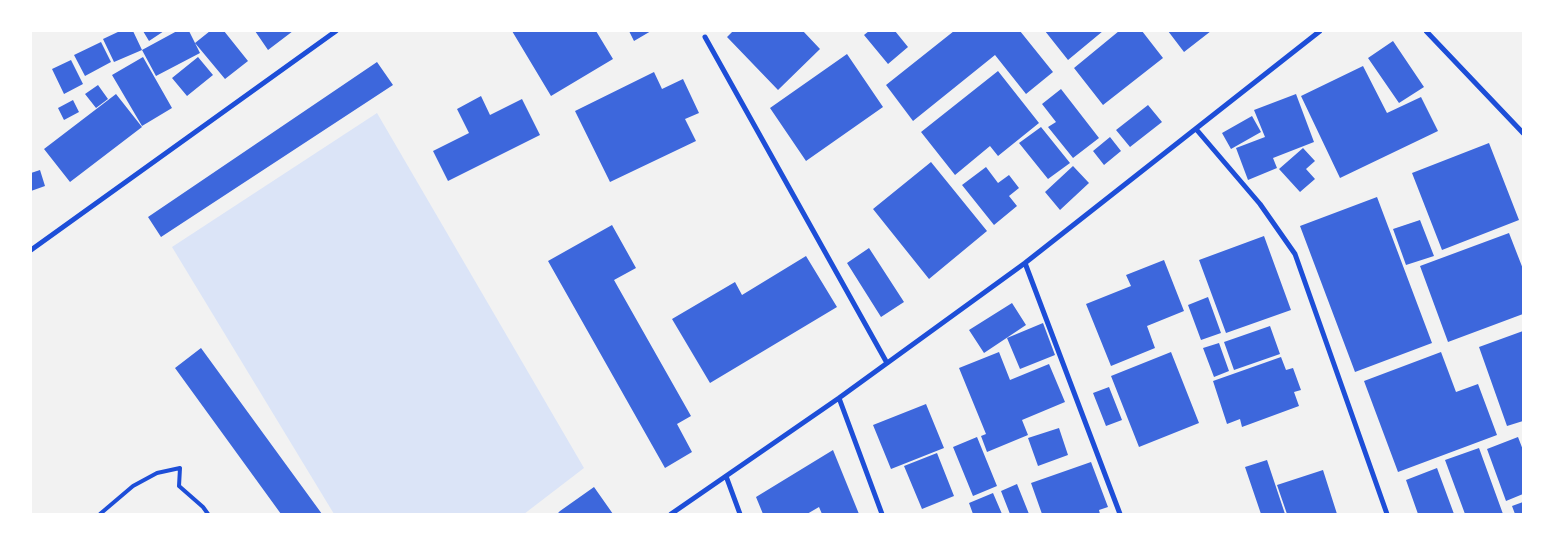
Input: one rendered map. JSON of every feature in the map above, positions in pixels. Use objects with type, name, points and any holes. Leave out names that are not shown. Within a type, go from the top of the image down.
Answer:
[{"type":"street","points":[[31,250],[336,31]]},
{"type":"street","points":[[671,514],[839,398],[1025,262],[1320,31]]},
{"type":"street","points":[[1426,31],[1523,134]]},
{"type":"street","points":[[705,37],[887,363]]},
{"type":"street","points":[[1196,129],[1260,204],[1294,254],[1387,514]]},
{"type":"street","points":[[1025,262],[1120,514]]},
{"type":"street","points":[[839,398],[882,514]]},
{"type":"street","points":[[726,476],[740,514]]},
{"type":"lane","points":[[100,514],[133,486],[157,473],[180,468],[179,486],[203,507],[208,514]]},
{"type":"shaded area","points":[[377,113],[584,468],[524,514],[334,514],[172,247]]},
{"type":"building","points":[[120,31],[133,31],[142,50],[114,62],[103,39]]},
{"type":"building","points":[[143,31],[164,31],[149,41]]},
{"type":"building","points":[[177,31],[189,31],[200,53],[156,76],[142,50]]},
{"type":"building","points":[[210,31],[224,31],[248,61],[225,79],[195,43]]},
{"type":"building","points":[[255,31],[293,31],[268,50]]},
{"type":"building","points":[[512,31],[596,31],[613,59],[551,96]]},
{"type":"building","points":[[629,31],[651,31],[634,41]]},
{"type":"building","points":[[733,31],[803,31],[820,49],[778,90],[727,37]]},
{"type":"building","points":[[869,31],[895,31],[908,47],[888,64],[864,35]]},
{"type":"building","points":[[954,31],[1020,31],[1053,72],[1026,94],[995,55],[913,121],[886,85]]},
{"type":"building","points":[[1045,31],[1103,31],[1068,60]]},
{"type":"building","points":[[1119,31],[1142,31],[1163,58],[1103,105],[1074,68]]},
{"type":"building","points":[[1168,31],[1211,31],[1184,52]]},
{"type":"building","points":[[1393,41],[1424,87],[1399,103],[1368,58]]},
{"type":"building","points":[[101,42],[111,62],[85,76],[74,55]]},
{"type":"building","points":[[847,54],[883,107],[806,161],[770,108]]},
{"type":"building","points":[[143,57],[172,108],[142,126],[112,75]]},
{"type":"building","points":[[198,57],[213,75],[187,96],[172,78]]},
{"type":"building","points":[[71,60],[83,84],[64,94],[52,69]]},
{"type":"building","points":[[377,62],[393,85],[161,237],[148,217]]},
{"type":"building","points":[[1363,66],[1387,113],[1421,97],[1438,131],[1340,178],[1301,96]]},
{"type":"building","points":[[998,71],[1039,123],[998,156],[990,146],[955,175],[921,132]]},
{"type":"building","points":[[654,72],[662,89],[683,79],[699,113],[685,119],[696,141],[610,182],[575,111]]},
{"type":"building","points":[[98,85],[108,99],[96,108],[85,94]]},
{"type":"building","points":[[1061,89],[1099,138],[1073,158],[1048,127],[1056,122],[1042,104]]},
{"type":"building","points":[[116,94],[142,127],[70,182],[44,149]]},
{"type":"building","points":[[1296,94],[1314,142],[1273,158],[1277,168],[1248,180],[1236,148],[1265,137],[1254,110]]},
{"type":"building","points":[[481,96],[490,115],[522,99],[540,135],[448,181],[433,151],[469,133],[457,109]]},
{"type":"building","points":[[73,100],[79,112],[64,120],[58,108]]},
{"type":"building","points":[[1148,105],[1162,122],[1130,147],[1116,130]]},
{"type":"building","points":[[1252,116],[1261,132],[1231,149],[1222,133]]},
{"type":"building","points":[[1041,127],[1070,163],[1048,179],[1019,143]]},
{"type":"building","points":[[1110,137],[1121,151],[1104,165],[1093,151]]},
{"type":"building","points":[[1489,143],[1519,220],[1442,250],[1412,173]]},
{"type":"building","points":[[1303,148],[1315,161],[1306,169],[1315,179],[1300,192],[1279,169]]},
{"type":"building","points":[[931,162],[987,231],[929,279],[873,209]]},
{"type":"building","points":[[1073,166],[1089,183],[1060,210],[1045,192]]},
{"type":"building","points":[[986,167],[998,183],[1009,175],[1019,188],[1009,196],[1017,206],[994,225],[962,185]]},
{"type":"building","points":[[40,170],[45,186],[31,191],[31,173]]},
{"type":"building","points":[[1377,197],[1432,343],[1355,372],[1300,226]]},
{"type":"building","points":[[1420,220],[1434,256],[1406,265],[1393,229]]},
{"type":"building","points":[[612,225],[636,268],[614,280],[691,416],[677,424],[692,452],[665,468],[548,261]]},
{"type":"building","points":[[1509,233],[1523,269],[1523,314],[1448,342],[1420,266]]},
{"type":"building","points":[[1264,236],[1291,310],[1226,333],[1199,260]]},
{"type":"building","points":[[869,248],[904,302],[881,317],[847,263]]},
{"type":"building","points":[[806,256],[837,307],[710,383],[672,319],[735,282],[742,295]]},
{"type":"building","points":[[1164,260],[1184,311],[1147,326],[1155,348],[1111,366],[1086,304],[1131,286],[1126,275]]},
{"type":"building","points":[[1208,297],[1221,333],[1201,340],[1188,305]]},
{"type":"building","points":[[1012,303],[1026,325],[984,353],[969,330]]},
{"type":"building","points":[[1043,323],[1055,355],[1020,369],[1007,338]]},
{"type":"building","points":[[1270,326],[1280,354],[1234,370],[1224,342]]},
{"type":"building","points":[[1523,331],[1523,421],[1507,426],[1479,347]]},
{"type":"building","points":[[1219,343],[1229,371],[1214,377],[1203,348]]},
{"type":"building","points":[[201,348],[322,514],[281,514],[175,368]]},
{"type":"building","points":[[999,352],[1010,380],[1049,364],[1065,402],[1022,420],[1028,435],[987,452],[981,436],[986,434],[959,368]]},
{"type":"building","points":[[1171,352],[1199,423],[1139,447],[1111,376]]},
{"type":"building","points":[[1441,352],[1456,392],[1478,384],[1497,435],[1398,472],[1364,381]]},
{"type":"building","points":[[1281,357],[1286,370],[1293,368],[1301,390],[1294,392],[1299,406],[1242,427],[1240,419],[1227,424],[1213,381]]},
{"type":"building","points":[[1109,387],[1122,420],[1106,426],[1093,393]]},
{"type":"building","points":[[926,404],[944,448],[891,469],[873,425]]},
{"type":"building","points":[[1059,428],[1068,455],[1038,466],[1028,438]]},
{"type":"building","points":[[977,437],[997,486],[973,496],[953,447]]},
{"type":"building","points":[[1518,437],[1523,450],[1523,494],[1506,501],[1487,449]]},
{"type":"building","points":[[1479,448],[1503,514],[1465,514],[1445,460]]},
{"type":"building","points":[[833,450],[859,514],[822,514],[819,507],[807,514],[763,514],[756,497]]},
{"type":"building","points":[[937,453],[954,496],[922,509],[904,466]]},
{"type":"building","points":[[1267,460],[1285,514],[1261,514],[1245,467]]},
{"type":"building","points":[[1091,462],[1108,507],[1099,510],[1100,514],[1042,514],[1031,483]]},
{"type":"building","points":[[1437,468],[1454,514],[1418,514],[1406,480]]},
{"type":"building","points":[[1323,470],[1337,514],[1287,514],[1277,485]]},
{"type":"building","points":[[1017,484],[1029,514],[1010,514],[1001,491]]},
{"type":"building","points":[[594,487],[613,514],[557,514],[560,511]]},
{"type":"building","points":[[993,493],[1002,514],[973,514],[969,503]]},
{"type":"building","points":[[1523,502],[1523,514],[1515,514],[1512,506]]}]
